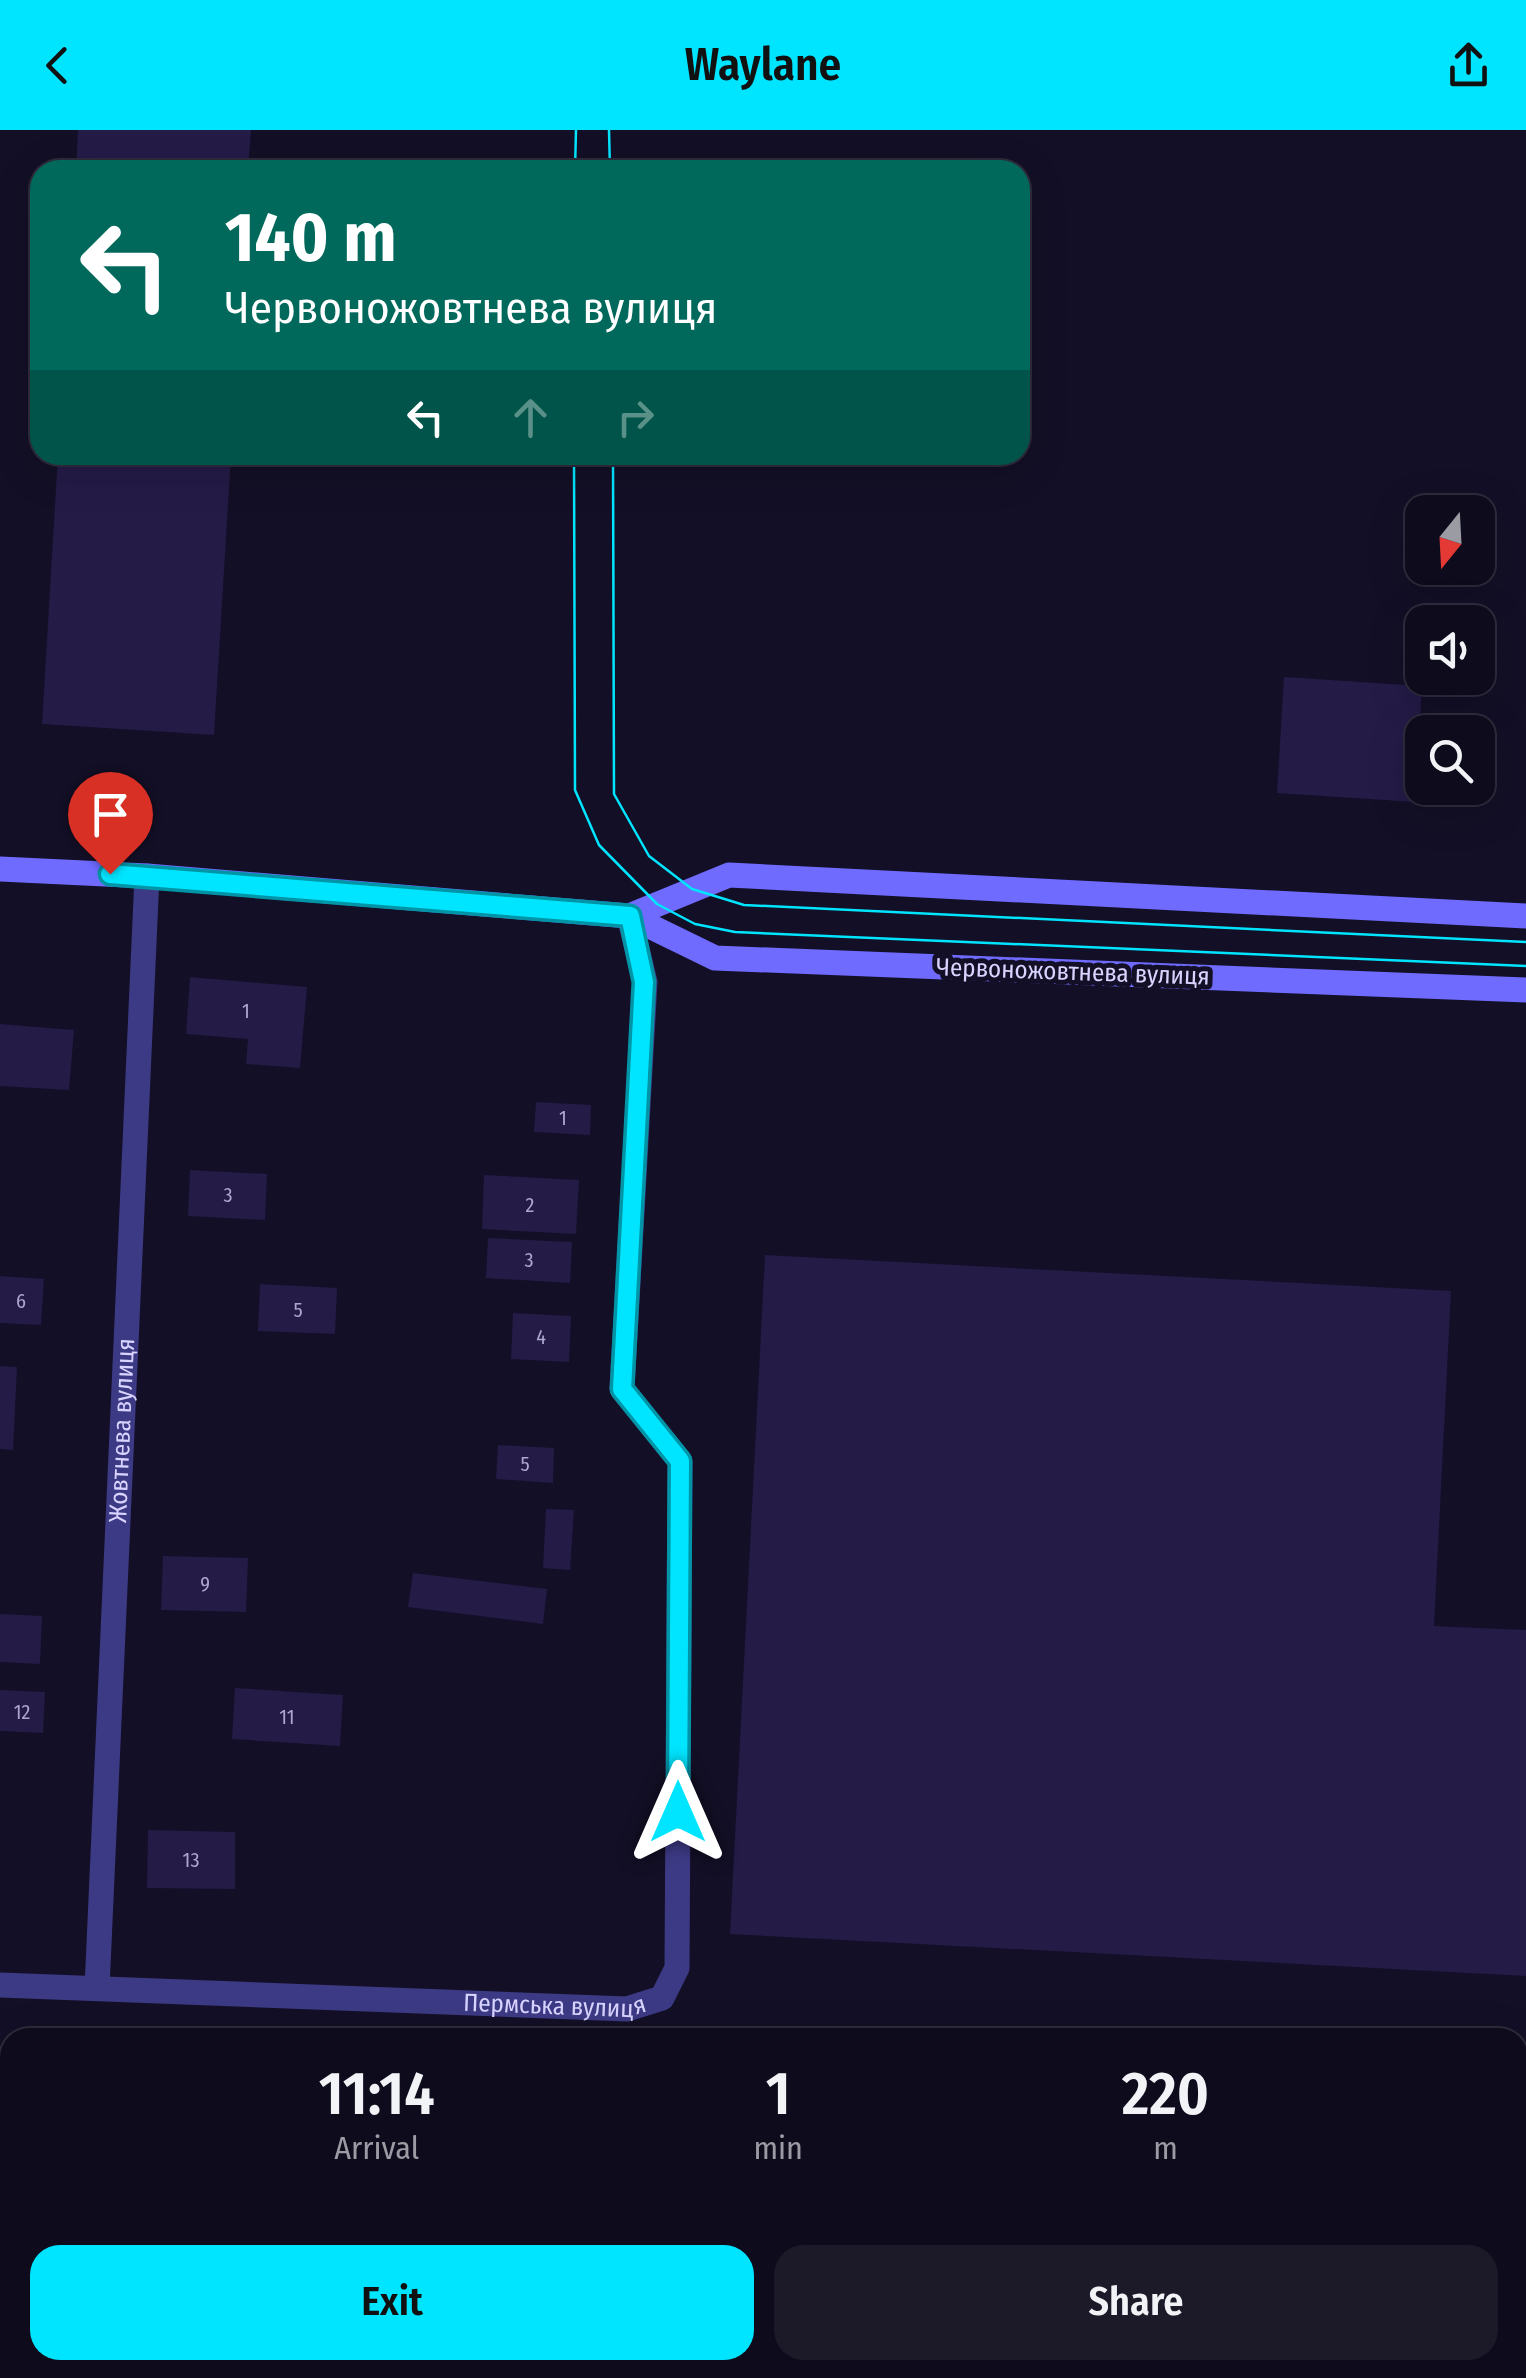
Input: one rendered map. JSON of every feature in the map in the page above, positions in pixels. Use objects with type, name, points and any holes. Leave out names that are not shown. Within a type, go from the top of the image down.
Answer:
[{"type":"main road","name":"Червоножовтнева вулиця","points":[[0,868],[148,876],[630,916],[715,958],[1526,990]]},
{"type":"main road","name":"Червоножовтнева вулиця","points":[[630,916],[729,875],[1526,916]]},
{"type":"street","name":"Жовтнева вулиця","points":[[97,1988],[148,876]]},
{"type":"street","name":"Пермська вулиця","points":[[0,1986],[627,2009],[662,1998],[677,1968],[680,1461],[622,1389],[644,982],[630,916]]},
{"type":"building","points":[[78,130],[251,130],[249,160],[76,160]]},
{"type":"building","points":[[57,465],[230,465],[214,735],[42,724]]},
{"type":"building","points":[[1284,677],[1405,685],[1405,695],[1421,695],[1420,715],[1405,715],[1405,801],[1277,793]]},
{"type":"building","points":[[190,977],[307,987],[300,1068],[246,1064],[248,1039],[186,1034]]},
{"type":"building","points":[[0,1024],[74,1030],[69,1090],[0,1086]]},
{"type":"building","points":[[536,1102],[591,1105],[590,1135],[534,1132]]},
{"type":"building","points":[[190,1170],[267,1174],[265,1220],[188,1216]]},
{"type":"building","points":[[484,1175],[579,1180],[576,1234],[482,1229]]},
{"type":"building","points":[[488,1238],[572,1242],[570,1283],[486,1278]]},
{"type":"building","points":[[765,1255],[1451,1291],[1434,1626],[1526,1630],[1526,1976],[730,1934]]},
{"type":"building","points":[[0,1276],[44,1279],[41,1325],[0,1323]]},
{"type":"building","points":[[260,1284],[337,1288],[335,1334],[258,1331]]},
{"type":"building","points":[[513,1313],[571,1316],[569,1362],[511,1359]]},
{"type":"building","points":[[0,1366],[17,1367],[13,1450],[0,1449]]},
{"type":"building","points":[[498,1445],[554,1448],[553,1483],[496,1479]]},
{"type":"building","points":[[546,1509],[574,1510],[570,1570],[543,1568]]},
{"type":"building","points":[[163,1556],[248,1558],[246,1612],[161,1610]]},
{"type":"building","points":[[413,1573],[547,1589],[543,1624],[408,1607]]},
{"type":"building","points":[[0,1614],[42,1616],[40,1664],[0,1662]]},
{"type":"building","points":[[235,1688],[343,1695],[340,1746],[232,1739]]},
{"type":"building","points":[[0,1690],[45,1692],[43,1733],[0,1731]]},
{"type":"building","points":[[148,1830],[235,1832],[235,1889],[147,1888]]},
{"type":"tram line","points":[[575,160],[576,130]]},
{"type":"tram line","points":[[609,130],[610,160]]},
{"type":"tram line","points":[[574,465],[575,790],[599,845],[657,904],[695,924],[735,932],[1526,966]]},
{"type":"tram line","points":[[613,465],[614,794],[649,856],[692,889],[744,905],[1526,942]]},
{"type":"route","points":[[110,874],[630,916],[644,982],[622,1389],[680,1461],[678,1812]]}]
